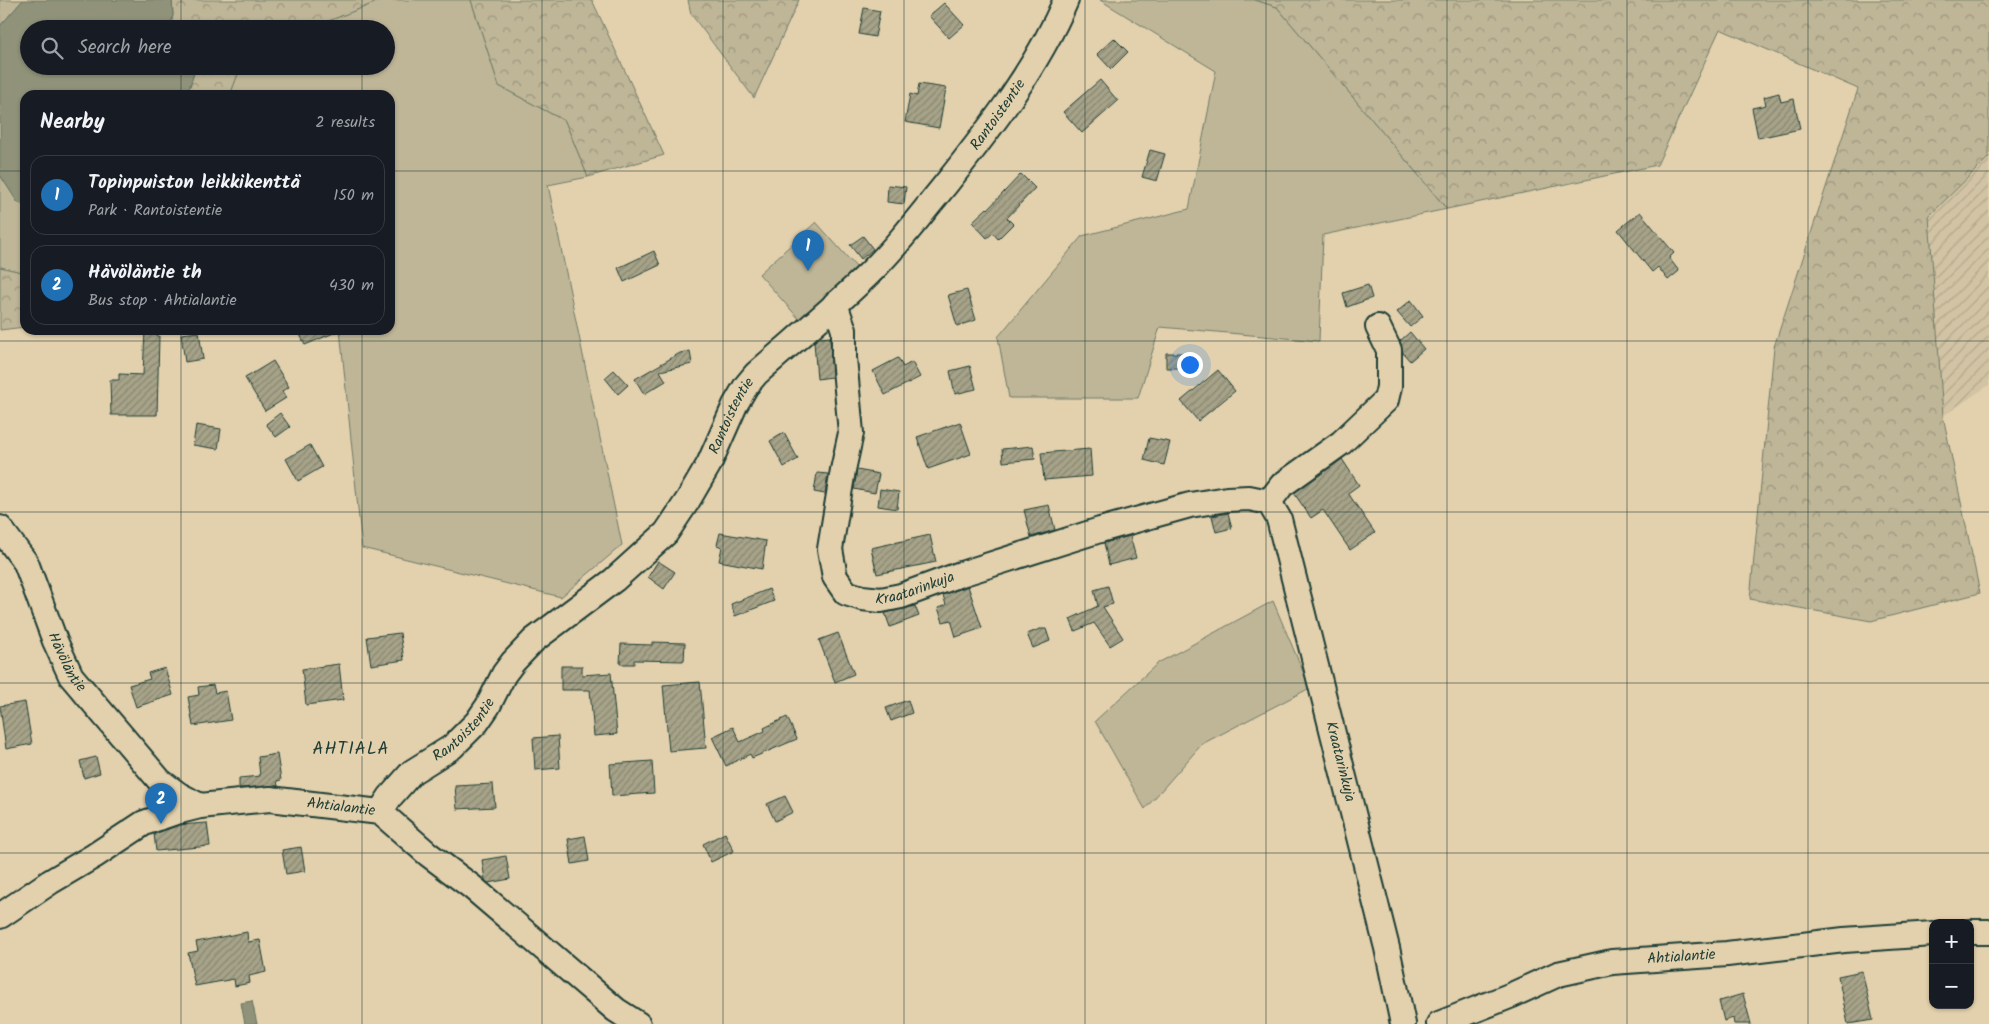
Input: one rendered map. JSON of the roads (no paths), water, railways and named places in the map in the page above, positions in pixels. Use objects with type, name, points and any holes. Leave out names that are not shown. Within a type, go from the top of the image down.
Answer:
[{"type":"street","name":"Rantoistentie","points":[[380,812],[390,797],[412,772],[452,747],[477,722],[488,706],[504,674],[534,640],[614,580],[666,533],[709,464],[725,424],[746,386],[756,374],[860,283],[913,225],[974,148],[1028,71],[1058,20],[1066,0]]},
{"type":"street","name":"Kraatarinkuja","points":[[835,304],[844,330],[844,358],[852,434],[843,470],[830,549],[835,577],[846,593],[862,598],[881,600],[901,596],[961,574],[1100,530],[1190,505],[1227,499],[1249,498],[1269,502],[1280,519],[1387,948],[1403,1024]]},
{"type":"street","points":[[1269,502],[1282,485],[1341,443],[1386,400],[1389,387],[1388,350],[1378,327]]},
{"type":"street","name":"Hävöläntie","points":[[0,528],[26,563],[55,641],[71,676],[160,780],[179,796],[200,806]]},
{"type":"street","points":[[152,819],[160,780]]},
{"type":"street","name":"Ahtialantie","points":[[0,916],[50,882],[152,819],[200,806],[270,799],[380,812],[428,854],[472,887],[616,1010],[638,1024]]},
{"type":"street","points":[[1974,932],[1989,932]]},
{"type":"street","name":"Ahtialantie","points":[[1439,1024],[1512,995],[1558,974],[1612,962],[1727,954],[1844,940],[1929,934]]},
{"type":"place","name":"Topinpuiston leikkikenttä","points":[[808,271]]},
{"type":"place","name":"Hävöläntie th","points":[[161,824]]},
{"type":"district","name":"AHTIALA","points":[[351,749]]}]
